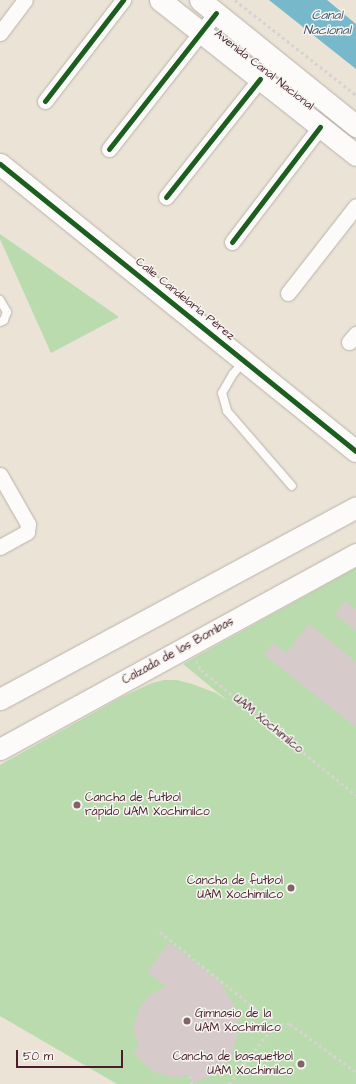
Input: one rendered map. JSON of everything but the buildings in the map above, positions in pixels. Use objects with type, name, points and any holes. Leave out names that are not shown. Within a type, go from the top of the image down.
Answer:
[{"type":"main road","name":"Avenida Canal Nacional","points":[[160,0],[356,155]]},
{"type":"main road","name":"Avenida Canal Nacional","points":[[200,0],[356,126]]},
{"type":"main road","name":"Calle Candelaria Pérez","points":[[0,164],[356,451]]},
{"type":"main road","points":[[0,699],[356,507]]},
{"type":"main road","name":"Calzada de las Bombas","points":[[0,749],[356,554]]},
{"type":"street","points":[[0,33],[25,0]]},
{"type":"street","points":[[45,101],[123,0]]},
{"type":"street","points":[[109,149],[216,13]]},
{"type":"street","points":[[166,197],[260,79]]},
{"type":"street","points":[[232,242],[320,127]]},
{"type":"street","points":[[288,293],[356,206]]},
{"type":"street","points":[[0,476],[28,524],[28,532],[2,542]]},
{"type":"lane","points":[[0,300],[7,312],[4,320],[0,322]]},
{"type":"lane","points":[[244,360],[233,374],[222,393],[227,411],[292,486]]},
{"type":"path","points":[[235,0],[356,95]]},
{"type":"path","points":[[160,932],[275,1024],[290,1024],[356,1072]]},
{"type":"path","points":[[230,1084],[275,1024]]},
{"type":"path","points":[[190,1076],[192,1084]]},
{"type":"green space","points":[[0,234],[119,317],[51,353],[0,239]]},
{"type":"green space","points":[[356,568],[356,1084],[117,1084],[0,1016],[0,765],[122,697],[152,683],[164,680],[177,680],[216,693],[228,701],[183,664]]},
{"type":"water","name":"Canal Nacional","points":[[269,0],[327,0],[356,24],[356,69]]},
{"type":"cycle path","points":[[45,101],[123,0]]},
{"type":"cycle path","points":[[109,149],[216,13]]},
{"type":"cycle path","points":[[166,197],[260,79]]},
{"type":"cycle path","points":[[232,242],[320,127]]},
{"type":"cycle path","points":[[0,164],[356,451]]},
{"type":"place","name":"Cancha de futbol rápido UAM Xochimilco","points":[[77,805]]},
{"type":"place","name":"Cancha de futbol UAM Xochimilco","points":[[291,888]]},
{"type":"place","name":"Gimnasio de la UAM Xochimilco","points":[[187,1021]]},
{"type":"place","name":"Cancha de basquetbol UAM Xochimilco","points":[[301,1064]]}]
